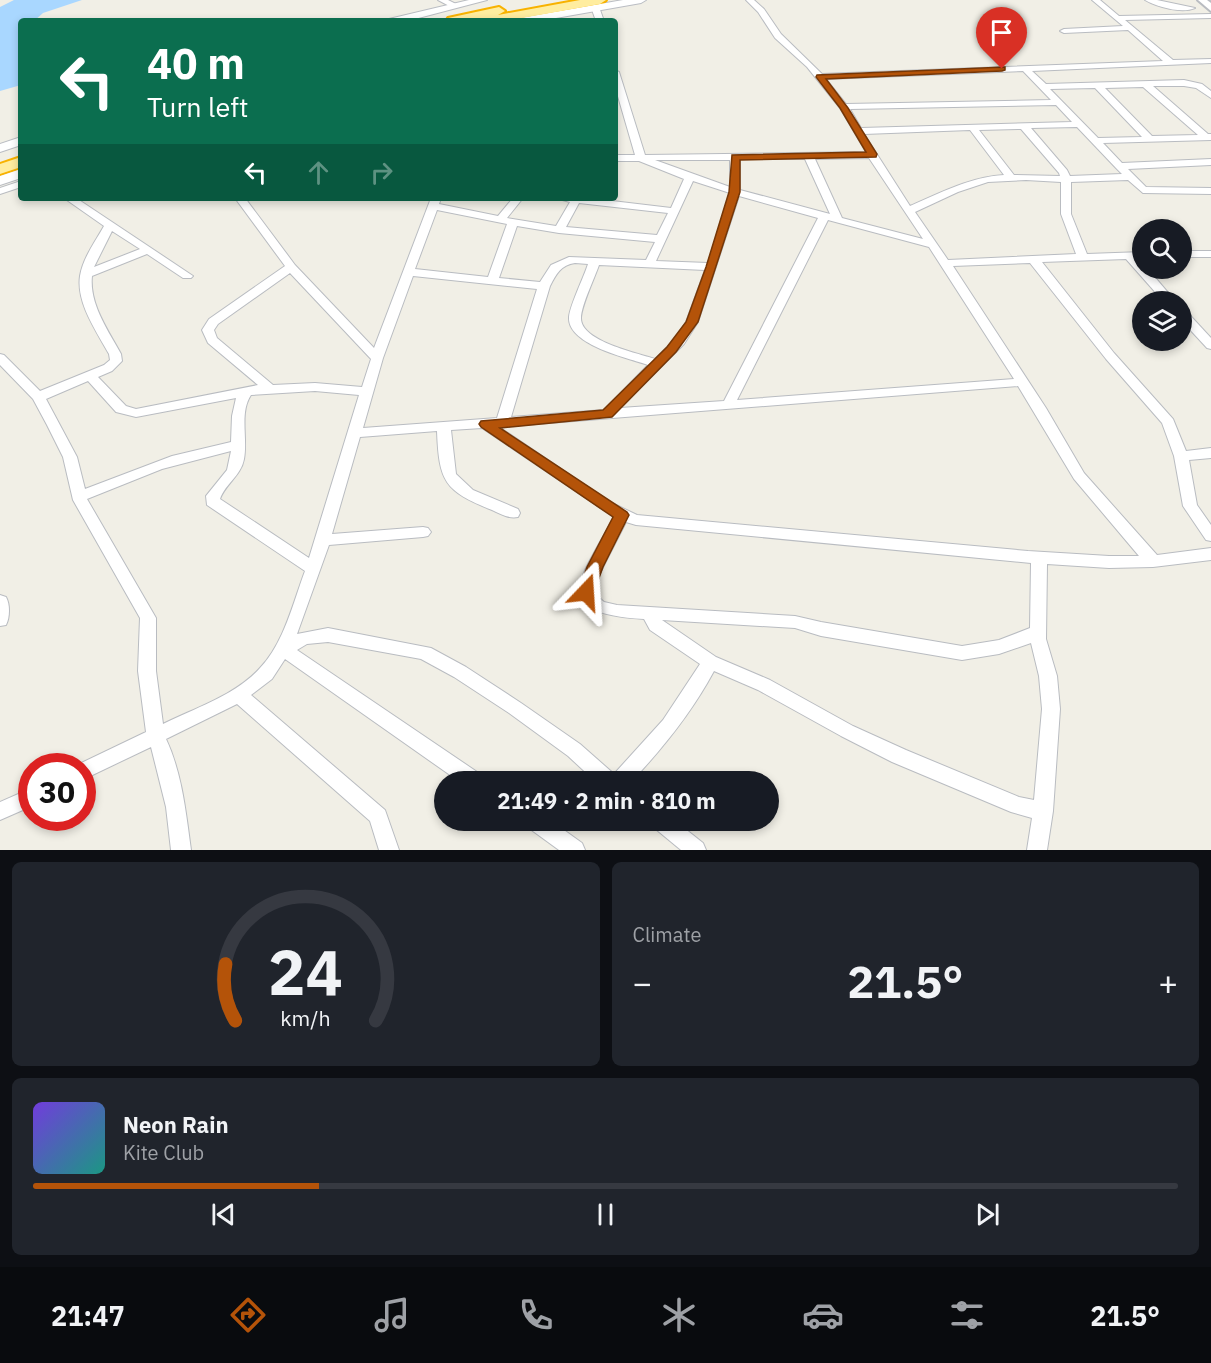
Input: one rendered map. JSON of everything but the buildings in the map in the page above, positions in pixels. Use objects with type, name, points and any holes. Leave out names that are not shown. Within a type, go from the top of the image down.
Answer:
[{"type":"highway","points":[[467,18],[557,0]]},
{"type":"highway","points":[[505,18],[598,4]]},
{"type":"highway","points":[[0,158],[18,152]]},
{"type":"highway","points":[[0,169],[18,163]]},
{"type":"main road","points":[[405,18],[482,0]]},
{"type":"main road","points":[[534,18],[598,4],[641,0]]},
{"type":"main road","points":[[0,148],[18,142]]},
{"type":"main road","points":[[0,181],[18,175]]},
{"type":"street","points":[[442,0],[463,3]]},
{"type":"street","points":[[750,0],[761,11],[778,36],[806,60],[843,108],[888,182],[945,263],[1068,455],[1078,476],[1153,561]]},
{"type":"street","points":[[1096,0],[1170,62]]},
{"type":"street","points":[[1149,0],[1181,8],[1211,8]]},
{"type":"street","points":[[1202,0],[1211,8]]},
{"type":"street","points":[[1117,18],[1211,16]]},
{"type":"street","points":[[1064,31],[1130,28]]},
{"type":"street","points":[[820,77],[1211,61]]},
{"type":"street","points":[[1025,68],[1141,188],[1150,192],[1211,191]]},
{"type":"street","points":[[618,82],[641,158]]},
{"type":"street","points":[[1043,87],[1190,83],[1210,93]]},
{"type":"street","points":[[1145,84],[1209,137]]},
{"type":"street","points":[[1097,85],[1150,139]]},
{"type":"street","points":[[843,108],[1058,102]]},
{"type":"street","points":[[858,131],[1079,124]]},
{"type":"street","points":[[1024,126],[1064,172],[1065,207],[1080,245],[1082,258]]},
{"type":"street","points":[[972,127],[1011,178]]},
{"type":"street","points":[[1095,141],[1209,137]]},
{"type":"street","points":[[618,158],[735,158],[872,154]]},
{"type":"street","points":[[810,156],[838,220]]},
{"type":"street","points":[[641,158],[735,192],[932,245]]},
{"type":"street","points":[[607,414],[680,341],[692,322],[735,192],[735,158]]},
{"type":"street","points":[[1119,166],[1211,162]]},
{"type":"street","points":[[649,265],[690,177]]},
{"type":"street","points":[[909,211],[974,183],[1011,178],[1130,177]]},
{"type":"street","points":[[0,191],[18,185]]},
{"type":"street","points":[[74,201],[187,276]]},
{"type":"street","points":[[242,201],[291,267],[377,358]]},
{"type":"street","points":[[500,220],[516,201]]},
{"type":"street","points":[[559,230],[575,201]]},
{"type":"street","points":[[585,201],[674,211]]},
{"type":"street","points":[[96,765],[239,695],[266,674],[283,649],[314,569],[377,358],[435,202],[513,223],[559,230],[662,239]]},
{"type":"street","points":[[728,405],[824,217]]},
{"type":"street","points":[[493,280],[513,223]]},
{"type":"street","points":[[38,397],[90,376],[113,364],[116,357],[86,292],[86,274],[110,224]]},
{"type":"street","points":[[86,274],[148,250]]},
{"type":"street","points":[[1192,254],[1210,255]]},
{"type":"street","points":[[945,263],[1130,257],[1161,291]]},
{"type":"street","points":[[1034,260],[1110,356],[1168,422],[1181,456],[1190,506],[1211,536]]},
{"type":"street","points":[[502,423],[544,286],[553,269],[561,262],[595,261],[712,267]]},
{"type":"street","points":[[595,261],[575,316],[577,328],[595,343],[657,364]]},
{"type":"street","points":[[269,388],[212,340],[208,330],[213,322],[291,267]]},
{"type":"street","points":[[409,272],[544,286]]},
{"type":"street","points":[[1192,325],[1211,345]]},
{"type":"street","points":[[0,358],[38,397],[70,457],[79,497],[148,618],[147,671],[156,737],[162,750],[176,807],[181,850]]},
{"type":"street","points":[[90,376],[121,409],[136,413],[155,411],[248,390],[269,388],[335,388],[367,392]]},
{"type":"street","points":[[354,433],[1021,382]]},
{"type":"street","points":[[248,390],[242,395],[240,404],[235,468],[214,494],[212,501],[314,569]]},
{"type":"street","points":[[486,424],[622,515],[648,522],[1039,558],[1109,562],[1153,561],[1211,554]]},
{"type":"street","points":[[444,427],[447,467],[451,479],[468,492],[513,513]]},
{"type":"street","points":[[79,497],[189,455],[238,445]]},
{"type":"street","points":[[1181,456],[1211,453]]},
{"type":"street","points":[[622,515],[595,567],[586,592],[590,600],[601,608],[795,622],[821,629],[962,653],[999,647],[1038,632]]},
{"type":"street","points":[[323,540],[423,532]]},
{"type":"street","points":[[1037,850],[1043,811],[1051,710],[1048,676],[1038,632],[1039,558]]},
{"type":"street","points":[[0,601],[0,620]]},
{"type":"street","points":[[649,613],[656,625],[710,662],[764,685],[846,731],[1018,806],[1043,811]]},
{"type":"street","points":[[283,649],[304,638],[328,635],[425,653],[460,672],[523,714],[574,750],[598,771]]},
{"type":"street","points":[[283,649],[460,771]]},
{"type":"street","points":[[628,771],[658,740],[694,694],[710,662]]},
{"type":"street","points":[[239,695],[378,816],[389,850]]},
{"type":"street","points":[[0,811],[18,803]]},
{"type":"street","points":[[548,831],[574,850]]},
{"type":"street","points":[[673,831],[696,850]]},
{"type":"water","points":[[14,0],[82,0],[43,13],[37,18],[18,18],[18,86],[0,91],[0,7]]},
{"type":"route","points":[[586,592],[588,581],[622,515],[605,506],[486,424],[607,414],[680,341],[696,313],[735,192],[735,158],[872,154],[820,77],[1002,69]]}]
